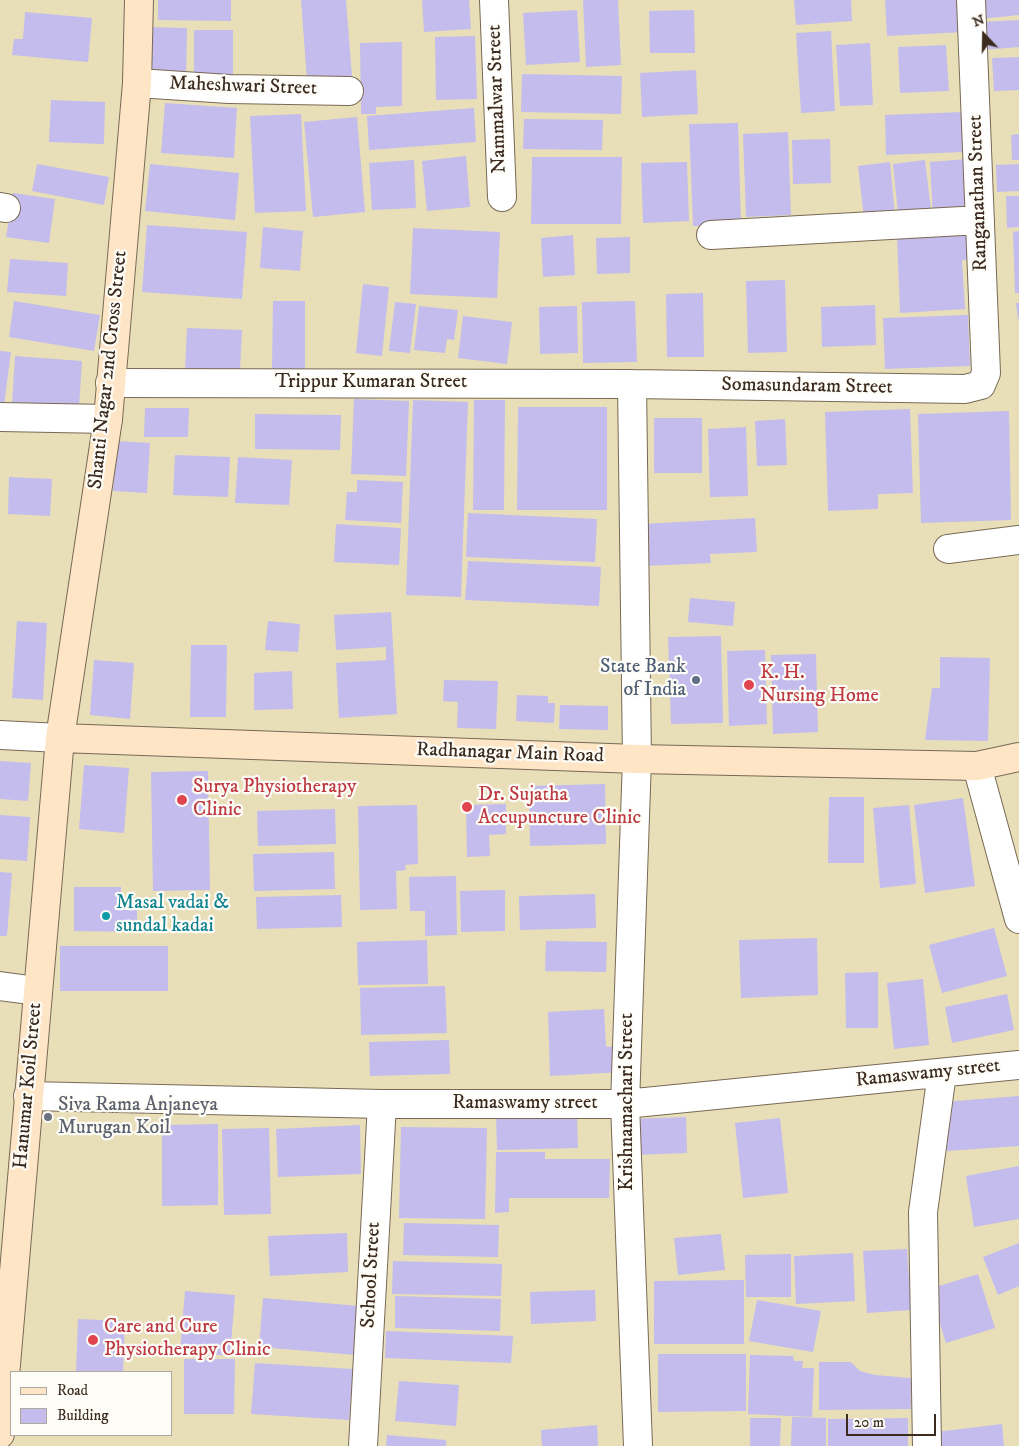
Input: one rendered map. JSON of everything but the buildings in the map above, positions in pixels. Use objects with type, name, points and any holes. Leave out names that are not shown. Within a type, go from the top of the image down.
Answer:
[{"type":"street","name":"Shanti Nagar 2nd Cross Street","points":[[60,738],[108,419],[137,83],[139,0]]},
{"type":"street","name":"Nammalwar Street","points":[[494,0],[502,197]]},
{"type":"street","name":"Ranganathan Street","points":[[970,0],[986,373],[981,385]]},
{"type":"street","name":"Maheshwari Street","points":[[137,83],[229,89],[349,91]]},
{"type":"street","points":[[711,235],[980,220]]},
{"type":"street","name":"Trippur Kumaran Street","points":[[110,383],[632,384]]},
{"type":"street","name":"Somasundaram Street","points":[[632,384],[965,389],[981,385]]},
{"type":"street","name":"Krishnamachari Street","points":[[632,384],[637,759],[625,1104],[638,1446]]},
{"type":"street","points":[[0,417],[108,419]]},
{"type":"street","points":[[948,549],[1019,540]]},
{"type":"street","name":"Radhanagar Main Road","points":[[0,735],[637,759],[977,766],[1019,757]]},
{"type":"street","name":"Hanumar Koil Street","points":[[0,1424],[60,738]]},
{"type":"street","points":[[977,766],[1019,919]]},
{"type":"street","points":[[0,986],[38,991]]},
{"type":"street","name":"Ramaswamy street","points":[[28,1096],[382,1104],[625,1104],[1019,1065]]},
{"type":"street","points":[[927,1446],[923,1212],[942,1073]]},
{"type":"street","name":"School Street","points":[[363,1446],[382,1104]]},
{"type":"place","name":"State Bank of India","points":[[696,680]]},
{"type":"place","name":"K. H. Nursing Home","points":[[749,685]]},
{"type":"place","name":"Surya Physiotherapy Clinic","points":[[182,800]]},
{"type":"place","name":"Dr. Sujatha Accupuncture Clinic","points":[[467,807]]},
{"type":"place","name":"Masal vadai & sundal kadai","points":[[106,916]]},
{"type":"place","name":"Siva Rama Anjaneya Murugan Koil","points":[[48,1117]]},
{"type":"place","name":"Care and Cure Physiotherapy Clinic","points":[[93,1340]]}]
